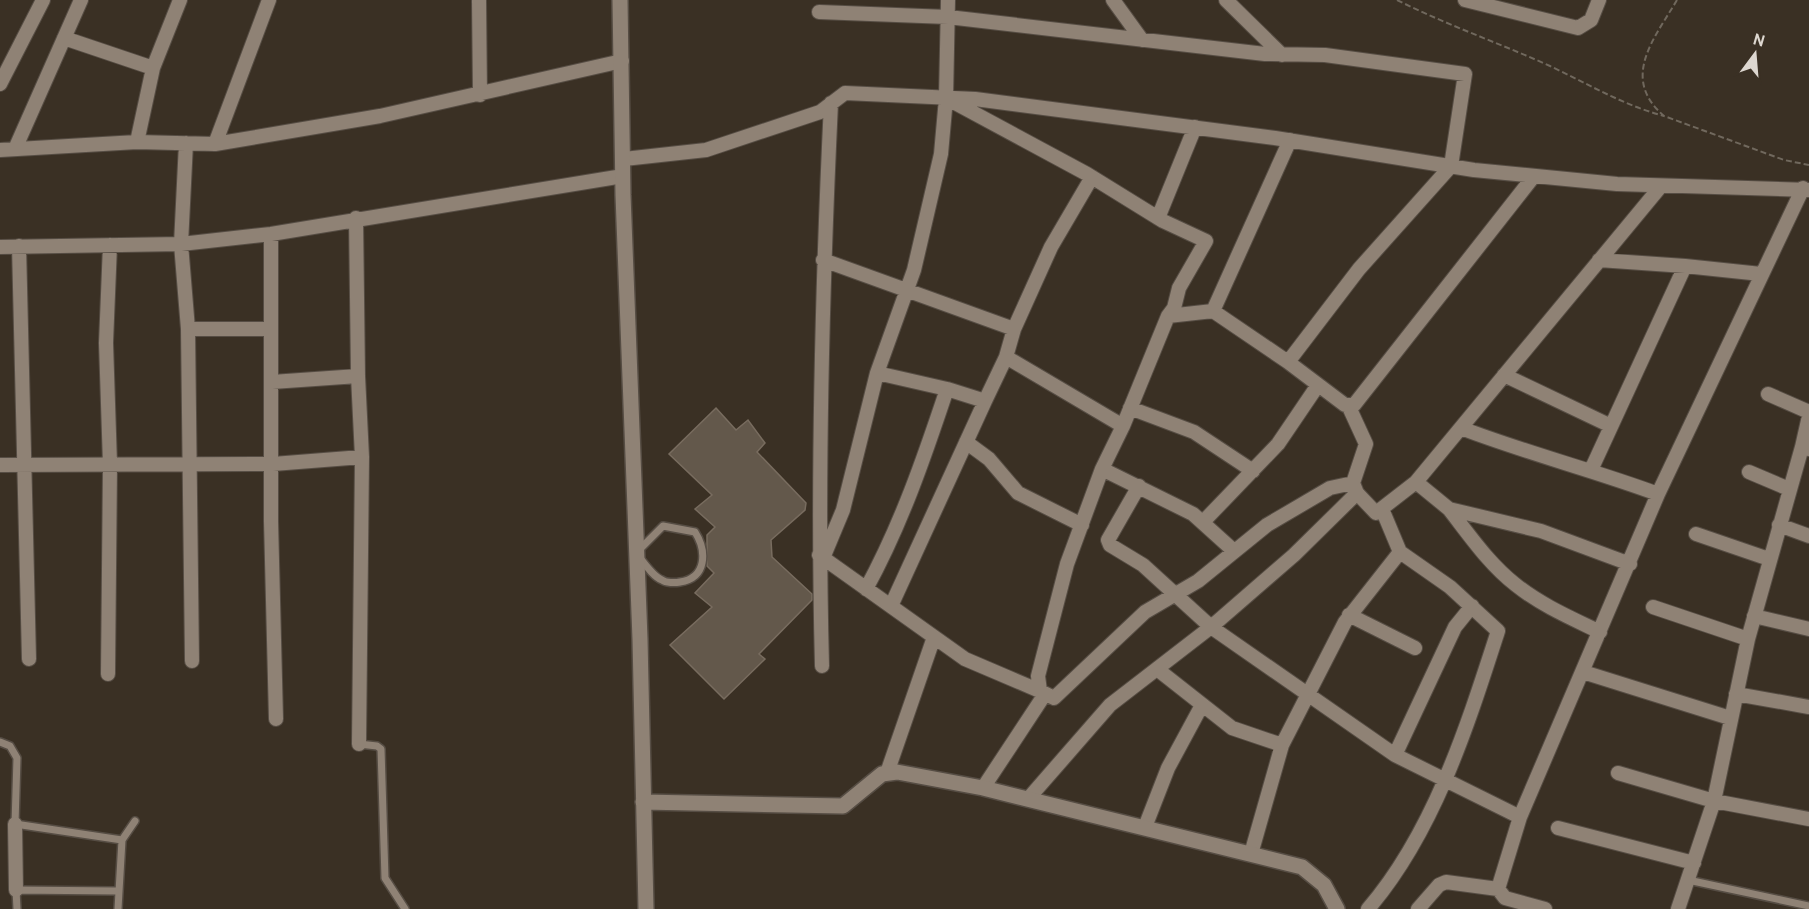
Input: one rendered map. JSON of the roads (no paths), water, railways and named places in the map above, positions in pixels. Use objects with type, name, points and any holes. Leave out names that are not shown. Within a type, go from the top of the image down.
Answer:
[{"type":"street","points":[[0,84],[43,0]]},
{"type":"street","points":[[15,149],[81,0]]},
{"type":"street","points":[[137,142],[153,68],[180,0]]},
{"type":"street","points":[[215,144],[269,0]]},
{"type":"street","points":[[479,0],[480,95]]},
{"type":"street","points":[[620,0],[623,176],[646,909]]},
{"type":"street","points":[[821,556],[843,510],[877,373],[908,292],[941,154],[946,98],[948,0]]},
{"type":"street","points":[[1113,0],[1142,40]]},
{"type":"street","points":[[1226,0],[1282,55]]},
{"type":"street","points":[[1465,0],[1578,28],[1591,20],[1599,0]]},
{"type":"street","points":[[819,12],[863,7],[1282,55],[1325,55],[1465,74],[1451,166],[1359,269],[1288,362]]},
{"type":"street","points":[[64,38],[153,68]]},
{"type":"street","points":[[0,150],[137,142],[215,144],[380,116],[622,62]]},
{"type":"street","points":[[624,159],[706,150],[820,111],[845,93],[946,98],[1195,127],[1451,166],[1534,176],[1660,186],[1806,189],[1761,274],[1658,494],[1520,817],[1498,889]]},
{"type":"street","points":[[946,98],[1092,177],[1158,218],[1206,241],[1179,288],[1174,308],[1168,316],[1123,426],[1102,469],[1067,564],[1038,676],[1042,693],[982,788]]},
{"type":"street","points":[[822,666],[823,260],[831,103]]},
{"type":"street","points":[[1158,218],[1195,127]]},
{"type":"street","points":[[1213,311],[1290,140]]},
{"type":"street","points":[[186,143],[181,244],[189,329],[188,464],[192,661]]},
{"type":"street","points":[[0,247],[181,244],[271,234],[356,218],[623,176]]},
{"type":"street","points":[[1348,407],[1354,405],[1534,176]]},
{"type":"street","points":[[891,606],[1006,357],[1014,329],[1047,254],[1092,177]]},
{"type":"street","points":[[821,556],[965,659],[1054,698],[1145,612],[1198,581],[1267,525],[1330,488],[1355,488],[1376,513],[1416,482],[1660,186]]},
{"type":"street","points":[[356,218],[358,376],[362,457],[359,744]]},
{"type":"street","points":[[271,234],[276,719]]},
{"type":"street","points":[[108,674],[110,464],[106,343],[110,245]]},
{"type":"street","points":[[19,246],[29,659]]},
{"type":"street","points":[[823,260],[1014,329]]},
{"type":"street","points":[[1599,260],[1761,274]]},
{"type":"street","points":[[1591,470],[1684,266]]},
{"type":"street","points":[[1028,799],[1094,721],[1211,627],[1294,555],[1355,488],[1366,444],[1348,407],[1288,362],[1213,311],[1168,316]]},
{"type":"street","points":[[189,329],[271,329]]},
{"type":"street","points":[[1006,357],[1123,426]]},
{"type":"street","points":[[877,373],[947,389],[984,402]]},
{"type":"street","points":[[1504,375],[1611,426]]},
{"type":"street","points":[[272,382],[358,376]]},
{"type":"street","points":[[1203,522],[1287,434],[1318,385]]},
{"type":"street","points":[[867,589],[888,549],[910,496],[947,389]]},
{"type":"street","points":[[1678,909],[1714,801],[1748,639],[1789,489],[1805,448],[1809,414],[1768,394]]},
{"type":"street","points":[[1130,408],[1188,429],[1253,471]]},
{"type":"street","points":[[1461,428],[1501,444],[1591,470],[1658,494]]},
{"type":"street","points":[[966,442],[989,459],[1018,493],[1082,525]]},
{"type":"street","points":[[0,465],[273,464],[362,457]]},
{"type":"street","points":[[1102,469],[1180,506],[1203,522],[1234,551]]},
{"type":"street","points":[[1749,472],[1789,489]]},
{"type":"street","points":[[1416,482],[1449,509],[1485,556],[1515,585],[1550,608],[1600,632]]},
{"type":"street","points":[[1139,486],[1107,542],[1143,566],[1211,627],[1395,755],[1443,781],[1520,817]]},
{"type":"street","points":[[1371,908],[1412,848],[1443,781],[1498,631],[1450,587],[1400,552],[1382,508]]},
{"type":"street","points":[[1449,509],[1541,531],[1630,564]]},
{"type":"street","points":[[1779,525],[1809,536]]},
{"type":"street","points":[[1696,534],[1769,559]]},
{"type":"street","points":[[1251,854],[1282,745],[1310,695],[1329,650],[1349,615],[1400,552]]},
{"type":"street","points":[[1395,755],[1455,627],[1472,606]]},
{"type":"street","points":[[1653,607],[1748,639]]},
{"type":"street","points":[[1349,615],[1415,648]]},
{"type":"street","points":[[1754,616],[1809,629]]},
{"type":"street","points":[[886,773],[934,637]]},
{"type":"street","points":[[1156,669],[1237,731],[1282,745]]},
{"type":"street","points":[[1583,672],[1730,718]]},
{"type":"street","points":[[1736,694],[1809,707]]},
{"type":"street","points":[[1145,827],[1164,777],[1202,705]]},
{"type":"street","points":[[643,802],[843,806],[886,773],[897,772],[982,788],[1302,867],[1324,885],[1337,909]]},
{"type":"street","points":[[1618,773],[1714,801],[1809,819]]},
{"type":"street","points":[[15,824],[16,890]]},
{"type":"street","points":[[1558,828],[1694,862]]},
{"type":"street","points":[[1418,909],[1439,885],[1446,882],[1498,889],[1505,898],[1545,909]]},
{"type":"lane","points":[[663,526],[695,532],[701,542],[704,559],[700,571],[695,576],[690,580],[677,583],[662,580],[636,553],[663,526]]},
{"type":"lane","points":[[0,742],[10,746],[17,758],[15,824],[122,840]]},
{"type":"lane","points":[[359,744],[377,746],[381,749],[385,878],[405,909]]},
{"type":"lane","points":[[118,909],[117,891],[122,840],[135,821]]},
{"type":"lane","points":[[1688,880],[1809,906]]},
{"type":"lane","points":[[17,909],[16,890],[117,891]]}]
